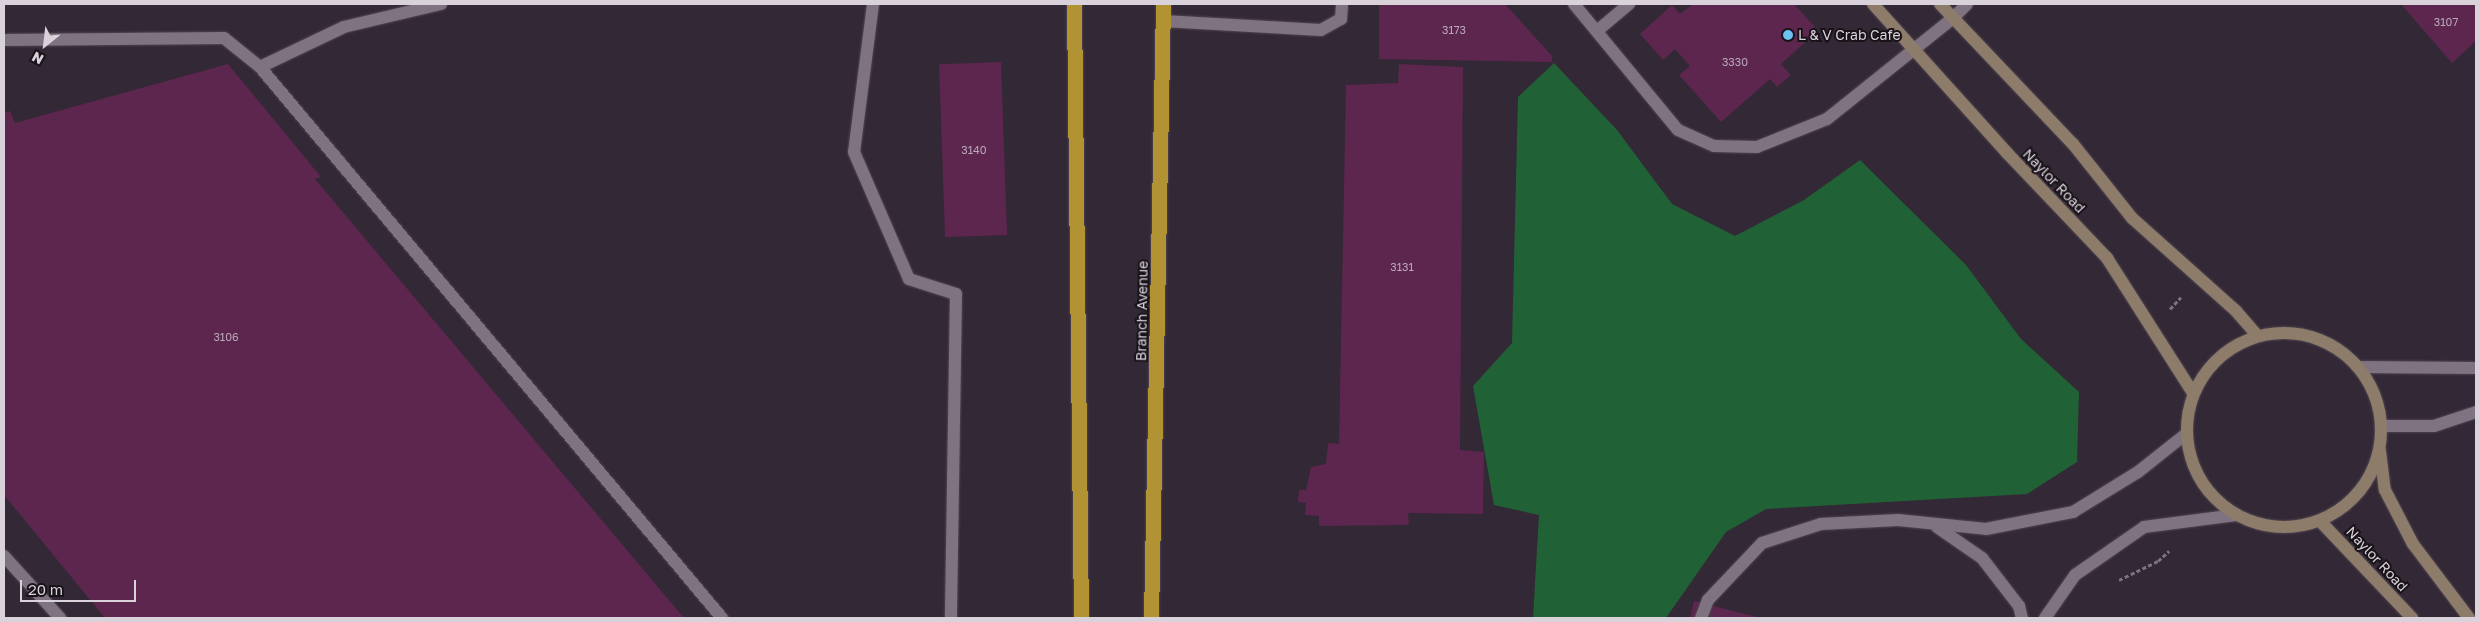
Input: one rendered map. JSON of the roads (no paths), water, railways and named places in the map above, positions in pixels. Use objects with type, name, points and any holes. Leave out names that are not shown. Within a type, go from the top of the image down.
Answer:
[{"type":"highway","points":[[1074,4],[1082,618]]},
{"type":"highway","name":"Branch Avenue","points":[[1151,618],[1163,4]]},
{"type":"main road","name":"Naylor Road","points":[[1873,4],[2108,258],[2193,393]]},
{"type":"main road","points":[[1940,4],[1952,19],[2073,144],[2132,218],[2236,311],[2258,336]]},
{"type":"main road","points":[[2379,450],[2368,480],[2348,504],[2320,521],[2292,527],[2263,525],[2236,515],[2210,494],[2193,466],[2186,434],[2193,393],[2209,368],[2231,348],[2258,336],[2285,333],[2312,337],[2337,349],[2358,367],[2375,394],[2381,426],[2379,450],[2385,490],[2412,544],[2468,618]]},
{"type":"main road","name":"Naylor Road","points":[[2320,521],[2412,618]]},
{"type":"street","points":[[260,67],[344,27],[441,4]]},
{"type":"street","points":[[873,4],[854,152],[909,278],[956,294],[951,618]]},
{"type":"street","points":[[1163,21],[1321,30],[1341,19],[1342,4]]},
{"type":"street","points":[[1574,4],[1678,130],[1714,146],[1757,147],[1827,119],[1952,19],[1967,4]]},
{"type":"street","points":[[1597,31],[1629,4]]},
{"type":"street","points":[[4,40],[224,38],[260,67],[722,618]]},
{"type":"street","points":[[2358,367],[2476,368]]},
{"type":"street","points":[[2381,426],[2434,426],[2476,412]]},
{"type":"street","points":[[1701,618],[1708,600],[1762,543],[1821,524],[1898,520],[1937,527],[1986,529],[2073,512],[2138,472],[2186,434]]},
{"type":"street","points":[[2045,618],[2075,575],[2144,528],[2236,515]]},
{"type":"street","points":[[1937,527],[1982,558],[2019,606],[2022,618]]},
{"type":"street","points":[[4,556],[60,618]]},
{"type":"place","name":"L & V Crab Cafe","points":[[1788,35]]}]
